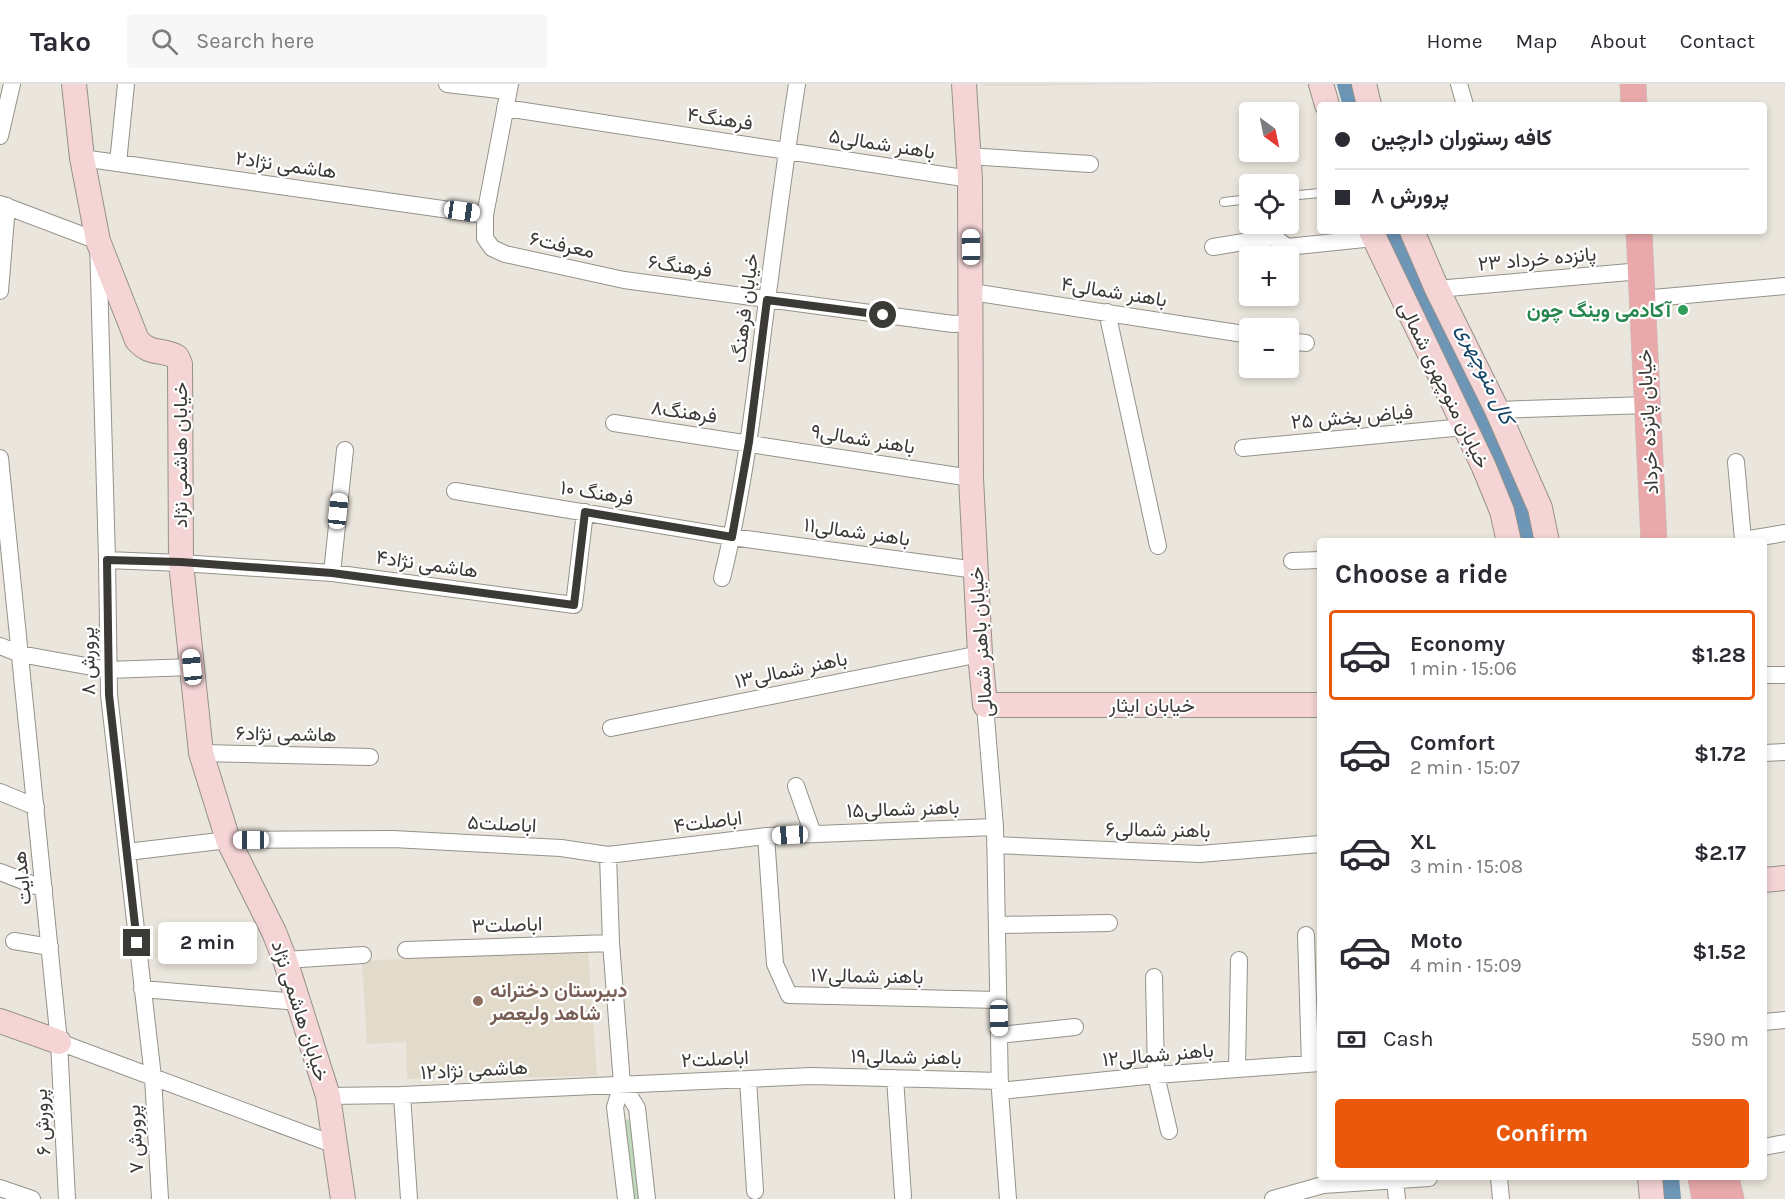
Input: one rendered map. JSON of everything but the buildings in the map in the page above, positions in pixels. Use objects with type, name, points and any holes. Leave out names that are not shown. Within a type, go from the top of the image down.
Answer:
[{"type":"main road","points":[[1633,84],[1634,102]]},
{"type":"main road","name":"خیابان پانزده خرداد","points":[[1639,234],[1654,538]]},
{"type":"main road","points":[[1701,1180],[1705,1199]]},
{"type":"main road","points":[[1726,1180],[1731,1199]]},
{"type":"street","points":[[0,136],[12,84]]},
{"type":"street","name":"خیابان هاشمی نژاد","points":[[74,84],[82,158],[98,241],[137,340],[144,349],[152,352],[169,352],[177,357],[180,364],[181,562],[201,753],[228,840],[274,932],[285,960],[328,1096],[343,1199]]},
{"type":"street","points":[[118,163],[126,84]]},
{"type":"street","points":[[447,84],[509,87],[485,214]]},
{"type":"street","name":"خیابان فرهنگ","points":[[722,578],[732,537],[749,442],[787,151],[798,84]]},
{"type":"street","name":"خیابان باهنر شمالی","points":[[964,84],[969,167],[972,292],[971,478],[980,654],[995,827],[1000,1086],[1008,1199]]},
{"type":"street","points":[[1321,84],[1326,102]]},
{"type":"street","points":[[1364,84],[1368,102]]},
{"type":"street","points":[[1459,84],[1464,102]]},
{"type":"street","name":"فرهنگ۴","points":[[505,108],[787,151]]},
{"type":"street","name":"باهنر شمالی۵","points":[[787,151],[969,167],[1090,164]]},
{"type":"street","name":"هاشمی نژاد۲","points":[[82,158],[485,214]]},
{"type":"street","points":[[0,291],[4,205],[98,241]]},
{"type":"street","name":"معرفت۶","points":[[485,214],[485,238],[492,248],[505,254],[624,280]]},
{"type":"street","name":"خیابان منوچهری شمالی","points":[[1413,234],[1437,289],[1497,410],[1540,508],[1546,538]]},
{"type":"street","points":[[1213,247],[1274,237],[1287,247],[1373,235]]},
{"type":"street","name":"خیابان منوچهری شمالی","points":[[1373,235],[1484,467],[1502,511],[1508,538]]},
{"type":"street","name":"پرورش ۸","points":[[98,241],[109,695],[153,1077]]},
{"type":"street","name":"پانزده خرداد ۲۳","points":[[1437,289],[1641,271]]},
{"type":"street","name":"فرهنگ۶","points":[[624,280],[953,324],[971,323]]},
{"type":"street","points":[[1642,299],[1785,286]]},
{"type":"street","name":"باهنر شمالی۴","points":[[972,292],[1239,332]]},
{"type":"street","points":[[1107,312],[1158,546]]},
{"type":"street","points":[[1299,343],[1306,344]]},
{"type":"street","points":[[1497,410],[1647,405]]},
{"type":"street","name":"فرهنگ۸","points":[[614,423],[749,442]]},
{"type":"street","name":"فیاض بخش ۲۵","points":[[1243,448],[1464,427]]},
{"type":"street","name":"باهنر شمالی۹","points":[[749,442],[971,478]]},
{"type":"street","points":[[332,573],[345,450]]},
{"type":"street","name":"هدایت","points":[[0,458],[3,521],[20,654],[59,1042]]},
{"type":"street","points":[[1736,462],[1742,538]]},
{"type":"street","name":"فرهنگ ۱۰","points":[[454,490],[732,537]]},
{"type":"street","name":"هاشمی نژاد۴","points":[[107,560],[181,562],[332,573],[574,605],[585,512]]},
{"type":"street","points":[[1758,538],[1785,533]]},
{"type":"street","name":"باهنر شمالی۱۱","points":[[732,537],[976,570]]},
{"type":"street","points":[[1292,561],[1317,560]]},
{"type":"street","points":[[0,646],[20,654],[108,670],[192,667]]},
{"type":"street","name":"باهنر شمالی۱۳","points":[[611,728],[980,654]]},
{"type":"street","points":[[1767,675],[1785,675]]},
{"type":"street","name":"خیابان ایثار","points":[[985,705],[1317,705]]},
{"type":"street","points":[[1767,753],[1785,752]]},
{"type":"street","name":"هاشمی نژاد۶","points":[[201,753],[370,757]]},
{"type":"street","points":[[796,786],[813,834]]},
{"type":"street","points":[[0,792],[36,807]]},
{"type":"street","name":"باهنر شمالی۱۵","points":[[813,834],[995,827]]},
{"type":"street","name":"اباصلت۴","points":[[608,855],[766,836],[813,834]]},
{"type":"street","name":"باهنر شمالی۱۷","points":[[766,836],[775,964],[789,995],[998,1000]]},
{"type":"street","name":"اباصلت۵","points":[[127,852],[228,840],[393,839],[561,848],[608,855]]},
{"type":"street","name":"باهنر شمالی۶","points":[[995,845],[1200,854],[1317,844]]},
{"type":"street","points":[[608,855],[611,943],[622,1084],[615,1107],[626,1199]]},
{"type":"street","points":[[0,872],[44,889]]},
{"type":"street","points":[[1767,880],[1785,878]]},
{"type":"street","points":[[997,925],[1108,923]]},
{"type":"street","points":[[1306,935],[1315,1063]]},
{"type":"street","points":[[14,941],[50,947]]},
{"type":"street","name":"اباصلت۳","points":[[406,950],[611,943]]},
{"type":"street","points":[[285,960],[363,955]]},
{"type":"street","points":[[1237,1069],[1239,960]]},
{"type":"street","points":[[1154,977],[1156,1075],[1168,1131]]},
{"type":"street","points":[[142,988],[298,1002]]},
{"type":"street","points":[[1767,1022],[1785,1020]]},
{"type":"street","points":[[0,1021],[335,1145]]},
{"type":"street","points":[[999,1035],[1075,1027]]},
{"type":"street","name":"پرورش ۶","points":[[59,1042],[68,1199]]},
{"type":"street","name":"باهنر شمالی۱۲","points":[[1000,1086],[1315,1063]]},
{"type":"street","name":"اباصلت۲","points":[[622,1084],[811,1076]]},
{"type":"street","name":"باهنر شمالی۱۹","points":[[811,1076],[896,1078],[1000,1086]]},
{"type":"street","name":"پرورش ۷","points":[[153,1077],[160,1199]]},
{"type":"street","points":[[896,1078],[903,1196]]},
{"type":"street","points":[[748,1079],[755,1191]]},
{"type":"street","points":[[622,1084],[637,1108],[647,1199]]},
{"type":"street","name":"هاشمی نژاد۱۲","points":[[328,1096],[402,1095],[622,1084]]},
{"type":"street","points":[[402,1095],[409,1199]]},
{"type":"street","points":[[1767,1146],[1785,1143]]},
{"type":"street","points":[[1273,1199],[1395,1180],[1397,1199]]},
{"type":"street","points":[[1499,1180],[1501,1199]]},
{"type":"street","points":[[1650,1180],[1652,1199]]},
{"type":"street","points":[[0,1188],[32,1199]]},
{"type":"lane","points":[[1299,195],[1317,193]]},
{"type":"lane","points":[[1224,202],[1239,200]]},
{"type":"shaded area","points":[[983,84],[1160,84],[983,86]]},
{"type":"shaded area","name":"دبیرستان دخترانه شاهد ولیعصر","points":[[588,949],[597,1076],[407,1079],[406,1042],[367,1044],[362,961]]},
{"type":"green space","points":[[626,1119],[631,1124],[640,1199],[633,1199],[624,1122]]},
{"type":"waterway","name":"کال منوچهری","points":[[1346,84],[1351,102]]},
{"type":"waterway","name":"کال منوچهری","points":[[1393,234],[1511,480],[1525,538]]},
{"type":"waterway","name":"کال منوچهری","points":[[1670,1180],[1672,1199]]},
{"type":"place","name":"آکادمی وینگ چون","points":[[1683,310]]},
{"type":"place","name":"دبیرستان دخترانه شاهد ولیعصر","points":[[478,1001]]},
{"type":"route","points":[[137,943],[109,695],[107,560],[181,562],[332,573],[574,605],[585,512],[732,537],[749,442],[767,300],[883,315]]}]
